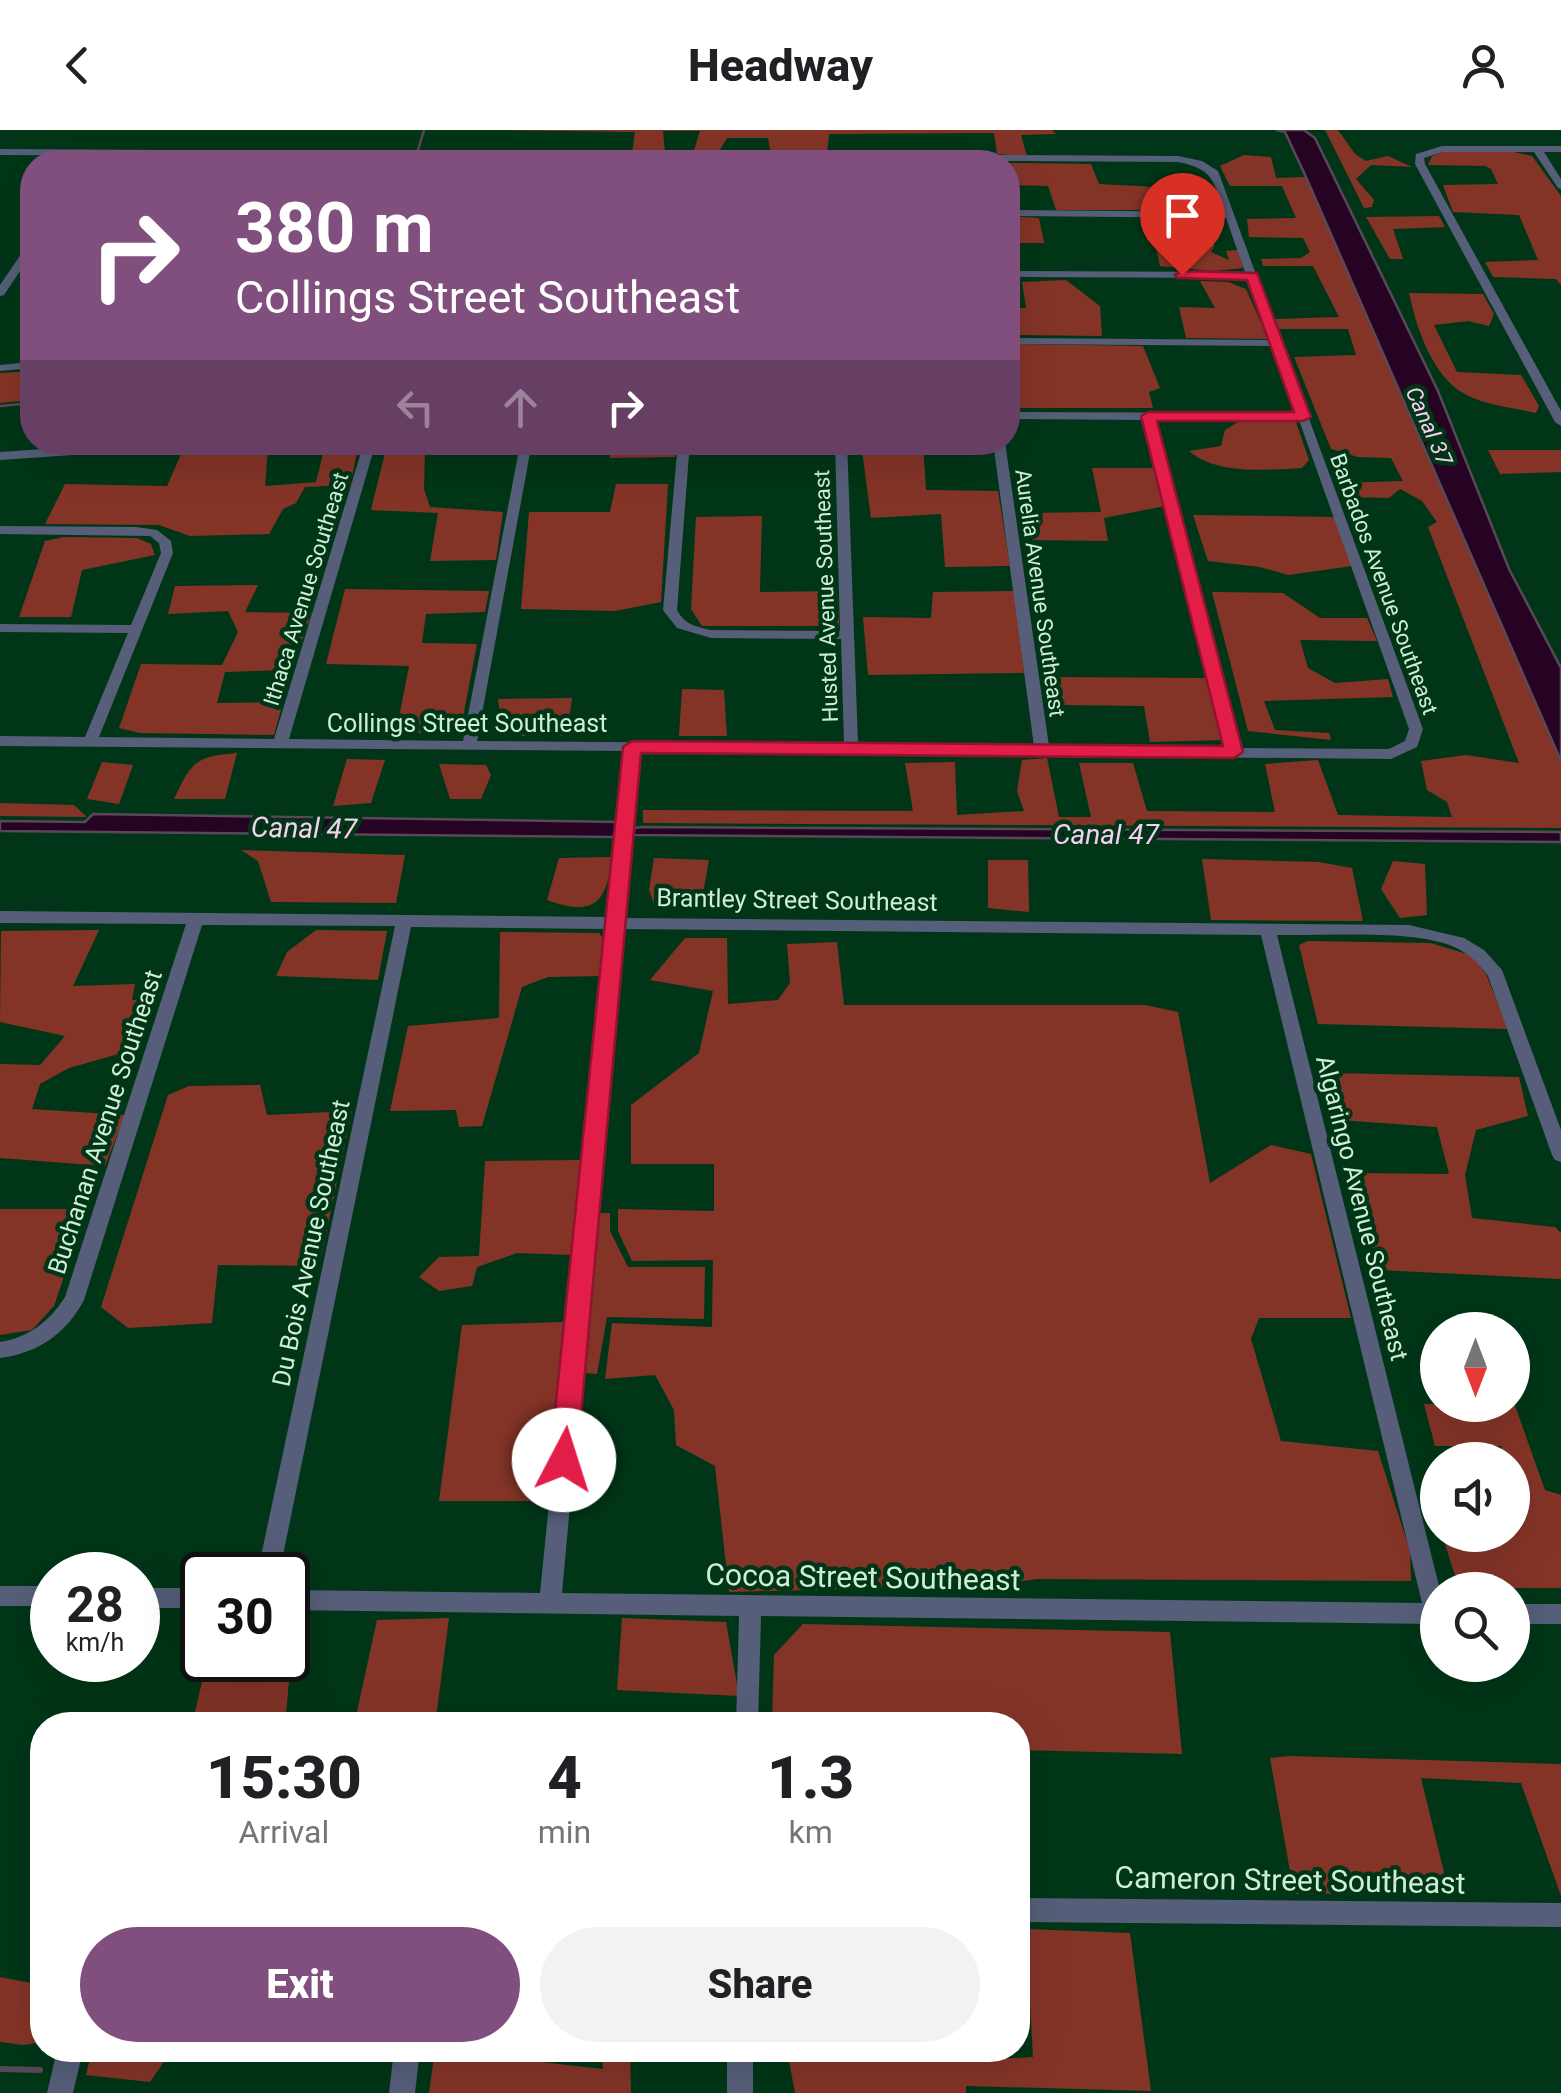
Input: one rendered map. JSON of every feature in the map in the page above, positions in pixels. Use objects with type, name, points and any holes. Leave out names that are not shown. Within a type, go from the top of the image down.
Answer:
[{"type":"street","points":[[1561,149],[1442,149],[1419,156],[1561,422]]},
{"type":"street","points":[[1537,149],[1561,186]]},
{"type":"street","name":"Barbados Avenue Southeast","points":[[1020,159],[1158,159],[1200,163],[1215,173],[1416,729],[1412,744]]},
{"type":"street","points":[[1020,214],[1230,215]]},
{"type":"street","points":[[0,293],[20,264]]},
{"type":"street","points":[[1020,274],[1252,276]]},
{"type":"street","points":[[1020,340],[1276,342]]},
{"type":"street","points":[[1542,386],[1561,386]]},
{"type":"street","points":[[1020,416],[1303,417]]},
{"type":"street","points":[[1148,416],[1234,752]]},
{"type":"street","name":"Ithaca Avenue Southeast","points":[[280,744],[367,455]]},
{"type":"street","points":[[469,745],[524,455]]},
{"type":"street","points":[[683,455],[670,610],[674,618],[692,631],[711,634],[847,635]]},
{"type":"street","name":"Husted Avenue Southeast","points":[[842,455],[851,749]]},
{"type":"street","name":"Aurelia Avenue Southeast","points":[[1002,455],[1042,750]]},
{"type":"street","points":[[0,530],[136,531],[153,533],[165,541],[167,553],[90,742]]},
{"type":"street","points":[[0,628],[136,629]]},
{"type":"street","name":"Collings Street Southeast","points":[[0,741],[1391,754],[1412,744]]},
{"type":"street","points":[[550,1604],[632,747]]},
{"type":"street","name":"Brantley Street Southeast","points":[[0,917],[1409,930],[1448,936],[1485,956],[1496,974],[1561,1156]]},
{"type":"street","name":"Buchanan Avenue Southeast","points":[[0,1350],[15,1349],[49,1333],[74,1300],[196,919]]},
{"type":"street","name":"Du Bois Avenue Southeast","points":[[273,1552],[404,920]]},
{"type":"street","name":"Algaringo Avenue Southeast","points":[[1268,930],[1426,1572]]},
{"type":"street","points":[[0,1596],[30,1596]]},
{"type":"street","name":"Cocoa Street Southeast","points":[[310,1600],[1420,1614]]},
{"type":"street","points":[[747,1712],[750,1605]]},
{"type":"street","points":[[1530,1614],[1561,1614]]},
{"type":"street","name":"Cameron Street Southeast","points":[[1030,1910],[1561,1916]]},
{"type":"street","points":[[60,2093],[67,2062]]},
{"type":"street","points":[[402,2093],[406,2062]]},
{"type":"street","points":[[740,2062],[740,2093]]},
{"type":"shaded area","points":[[495,130],[1052,130],[1056,134],[1021,135],[1027,156],[1020,156],[1020,150],[996,150],[994,133],[829,134],[827,150],[770,150],[768,138],[727,138],[720,150],[694,150],[700,131],[663,131],[665,150],[632,150],[635,132]]},
{"type":"shaded area","points":[[1325,130],[1338,130],[1355,154],[1366,161],[1388,156],[1412,167],[1371,165],[1356,179],[1374,200],[1372,207],[1364,208]]},
{"type":"shaded area","points":[[1443,152],[1514,152],[1532,156],[1561,196],[1561,285],[1556,279],[1493,277],[1485,262],[1538,260],[1519,215],[1453,212],[1443,185],[1498,184],[1491,169],[1485,166],[1428,165],[1432,156]]},
{"type":"shaded area","points":[[1244,155],[1271,157],[1276,178],[1306,177],[1561,761],[1561,828],[643,823],[643,810],[913,811],[905,763],[955,762],[957,815],[1024,811],[1017,791],[1022,760],[1047,758],[1059,817],[1091,817],[1079,763],[1133,763],[1147,811],[1275,812],[1265,764],[1318,760],[1338,815],[1452,817],[1447,802],[1427,790],[1421,761],[1466,755],[1519,763],[1428,527],[1437,522],[1422,501],[1400,489],[1389,498],[1347,497],[1342,483],[1403,481],[1391,458],[1358,457],[1331,449],[1294,357],[1356,355],[1348,329],[1278,329],[1275,319],[1339,317],[1313,266],[1263,266],[1261,259],[1301,258],[1310,252],[1303,238],[1249,237],[1247,219],[1296,218],[1282,186],[1230,186],[1220,166]]},
{"type":"shaded area","points":[[1020,163],[1091,164],[1099,184],[1156,187],[1164,206],[1056,210],[1048,186],[1020,185]]},
{"type":"shaded area","points":[[1439,216],[1445,227],[1393,229],[1403,259],[1390,259],[1366,217]]},
{"type":"shaded area","points":[[1020,217],[1039,218],[1044,243],[1020,243]]},
{"type":"shaded area","points":[[1188,241],[1209,241],[1215,245],[1211,252],[1229,260],[1226,251],[1238,250],[1243,268],[1214,271],[1160,266],[1155,245],[1185,245]]},
{"type":"shaded area","points":[[1066,280],[1100,306],[1102,336],[1020,335],[1020,308],[1026,308],[1022,282]]},
{"type":"shaded area","points":[[1200,281],[1228,282],[1246,289],[1268,339],[1186,338],[1179,307],[1215,308]]},
{"type":"shaded area","points":[[1409,293],[1483,294],[1494,314],[1489,326],[1468,321],[1434,325],[1457,372],[1521,375],[1539,406],[1536,413],[1480,401],[1459,391],[1429,354]]},
{"type":"shaded area","points":[[1020,344],[1143,346],[1160,388],[1149,392],[1153,408],[1020,408]]},
{"type":"shaded area","points":[[20,372],[20,401],[0,403],[0,373]]},
{"type":"shaded area","points":[[1238,422],[1296,422],[1309,460],[1302,468],[1243,469],[1214,464],[1189,451],[1221,446],[1225,430]]},
{"type":"shaded area","points":[[1488,450],[1561,450],[1561,472],[1500,474]]},
{"type":"shaded area","points":[[181,455],[268,455],[265,486],[316,482],[323,455],[357,455],[350,485],[305,487],[296,503],[283,509],[269,534],[190,536],[159,525],[45,524],[65,484],[167,486]]},
{"type":"shaded area","points":[[385,455],[425,455],[424,489],[430,507],[503,512],[496,560],[430,561],[438,513],[371,510]]},
{"type":"shaded area","points":[[610,455],[675,455],[675,457]]},
{"type":"shaded area","points":[[863,455],[924,455],[926,490],[998,491],[1010,566],[945,567],[941,514],[871,518]]},
{"type":"shaded area","points":[[1092,468],[1156,468],[1165,506],[1104,518],[1108,541],[1033,540],[1028,513],[1101,512]]},
{"type":"shaded area","points":[[616,484],[668,484],[661,602],[615,611],[521,609],[529,512],[610,512]]},
{"type":"shaded area","points":[[1193,515],[1335,517],[1352,566],[1288,575],[1260,567],[1208,561]]},
{"type":"shaded area","points":[[762,516],[760,592],[837,591],[839,626],[702,626],[691,609],[696,517]]},
{"type":"shaded area","points":[[64,537],[137,538],[151,544],[155,555],[82,570],[71,617],[19,617],[45,541]]},
{"type":"shaded area","points":[[258,585],[245,612],[312,613],[291,670],[225,672],[217,703],[283,702],[274,735],[140,733],[119,728],[141,664],[222,665],[238,632],[228,611],[168,614],[175,586]]},
{"type":"shaded area","points":[[345,589],[489,591],[485,612],[426,614],[422,643],[477,644],[460,733],[396,733],[409,666],[326,664]]},
{"type":"shaded area","points":[[1014,591],[1024,673],[868,675],[863,617],[931,618],[933,592]]},
{"type":"shaded area","points":[[1212,592],[1283,593],[1320,618],[1367,618],[1377,641],[1300,640],[1308,668],[1335,683],[1388,679],[1393,697],[1264,701],[1275,730],[1329,733],[1331,740],[1248,731]]},
{"type":"shaded area","points":[[1050,677],[1208,678],[1223,740],[1150,742],[1144,706],[1054,705]]},
{"type":"shaded area","points":[[682,689],[724,690],[727,736],[679,736]]},
{"type":"shaded area","points":[[572,698],[567,736],[522,736],[501,720],[498,699]]},
{"type":"shaded area","points":[[237,753],[225,799],[174,799],[196,763],[212,756]]},
{"type":"shaded area","points":[[347,759],[385,760],[371,803],[333,806]]},
{"type":"shaded area","points":[[102,762],[133,765],[119,804],[87,799]]},
{"type":"shaded area","points":[[439,764],[486,765],[491,775],[481,799],[450,799]]},
{"type":"shaded area","points":[[0,803],[74,805],[87,817],[0,816]]},
{"type":"shaded area","points":[[241,850],[405,855],[396,903],[271,902],[258,861]]},
{"type":"shaded area","points":[[611,857],[606,886],[595,902],[576,907],[547,900],[559,858]]},
{"type":"shaded area","points":[[654,858],[709,860],[700,910],[655,907],[649,890]]},
{"type":"shaded area","points":[[1202,859],[1319,862],[1352,868],[1363,921],[1211,920]]},
{"type":"shaded area","points":[[988,860],[1028,860],[1029,912],[988,908]]},
{"type":"shaded area","points":[[1393,861],[1425,864],[1427,915],[1400,918],[1381,889]]},
{"type":"shaded area","points":[[99,930],[73,986],[135,984],[132,1000],[156,1000],[136,1049],[69,1068],[40,1084],[32,1109],[125,1115],[105,1166],[0,1158],[0,1064],[40,1065],[65,1036],[0,1022],[1,931]]},
{"type":"shaded area","points":[[316,930],[387,931],[378,980],[276,976],[287,952]]},
{"type":"shaded area","points":[[500,932],[599,933],[604,940],[605,976],[548,977],[522,987],[482,1126],[459,1127],[456,1110],[390,1111],[408,1026],[499,1018]]},
{"type":"shaded area","points":[[685,938],[727,938],[728,1004],[778,1000],[790,983],[787,944],[837,942],[844,1005],[1145,1005],[1178,1012],[1210,1183],[1271,1145],[1311,1154],[1351,1318],[1259,1318],[1251,1339],[1281,1441],[1378,1451],[1410,1551],[1411,1581],[1038,1579],[957,1589],[889,1576],[881,1588],[729,1592],[715,1466],[676,1445],[674,1410],[655,1375],[605,1379],[612,1323],[712,1327],[713,1260],[632,1261],[618,1231],[618,1209],[714,1211],[714,1164],[631,1164],[631,1105],[699,1053],[713,991],[650,980]]},
{"type":"shaded area","points":[[1308,941],[1430,943],[1474,956],[1486,974],[1508,1029],[1318,1024],[1299,945]]},
{"type":"shaded area","points":[[1330,1073],[1519,1077],[1528,1116],[1476,1130],[1465,1175],[1472,1218],[1555,1227],[1561,1233],[1561,1279],[1379,1270],[1355,1173],[1449,1174],[1437,1127],[1339,1120]]},
{"type":"shaded area","points":[[260,1085],[267,1115],[352,1111],[319,1266],[218,1265],[212,1323],[128,1328],[101,1307],[168,1095],[189,1086]]},
{"type":"shaded area","points":[[581,1160],[573,1255],[517,1253],[477,1267],[472,1286],[439,1291],[419,1277],[439,1257],[479,1256],[485,1161]]},
{"type":"shaded area","points":[[0,1209],[87,1209],[54,1306],[32,1330],[0,1335]]},
{"type":"shaded area","points":[[599,1213],[610,1213],[610,1231],[628,1267],[705,1267],[704,1319],[607,1317],[597,1374],[586,1373]]},
{"type":"shaded area","points":[[563,1322],[547,1501],[439,1501],[462,1325]]},
{"type":"shaded area","points":[[1429,1422],[1521,1422],[1528,1442],[1434,1442]]},
{"type":"shaded area","points":[[1530,1448],[1545,1490],[1561,1495],[1561,1588],[1530,1588],[1530,1572],[1454,1572],[1447,1552],[1530,1552]]},
{"type":"shaded area","points":[[449,1618],[437,1712],[357,1712],[377,1620]]},
{"type":"shaded area","points":[[622,1618],[726,1622],[739,1696],[617,1690]]},
{"type":"shaded area","points":[[803,1624],[1170,1632],[1182,1754],[1030,1750],[1030,1712],[772,1712],[774,1655]]},
{"type":"shaded area","points":[[202,1682],[289,1682],[286,1712],[195,1712]]},
{"type":"shaded area","points":[[1270,1758],[1561,1764],[1561,1896],[1521,1783],[1421,1778],[1449,1893],[1294,1894]]},
{"type":"shaded area","points":[[1030,1929],[1130,1933],[1151,2091],[966,2086],[966,2093],[795,2093],[789,2062],[1030,2062]]},
{"type":"shaded area","points":[[0,1977],[30,1983],[30,2044],[0,2042]]},
{"type":"shaded area","points":[[89,2062],[164,2062],[150,2082],[86,2075]]},
{"type":"shaded area","points":[[433,2062],[541,2062],[603,2069],[602,2062],[630,2062],[631,2093],[429,2093]]},
{"type":"water","name":"Canal 37","points":[[1276,130],[1304,130],[1315,138],[1438,391],[1509,569],[1561,668],[1561,761],[1306,177],[1285,132]]},
{"type":"water","name":"Canal 47","points":[[93,814],[618,822],[617,837],[0,831],[0,821],[85,822]]},
{"type":"water","name":"Canal 47","points":[[634,828],[1561,832],[1561,842],[634,835]]},
{"type":"waterway","points":[[418,150],[424,130]]},
{"type":"waterway","points":[[0,406],[20,404]]},
{"type":"waterway","points":[[0,2069],[40,2070]]},
{"type":"route","points":[[564,1460],[632,747],[1234,752],[1148,416],[1303,417],[1252,276],[1182,275]]}]
